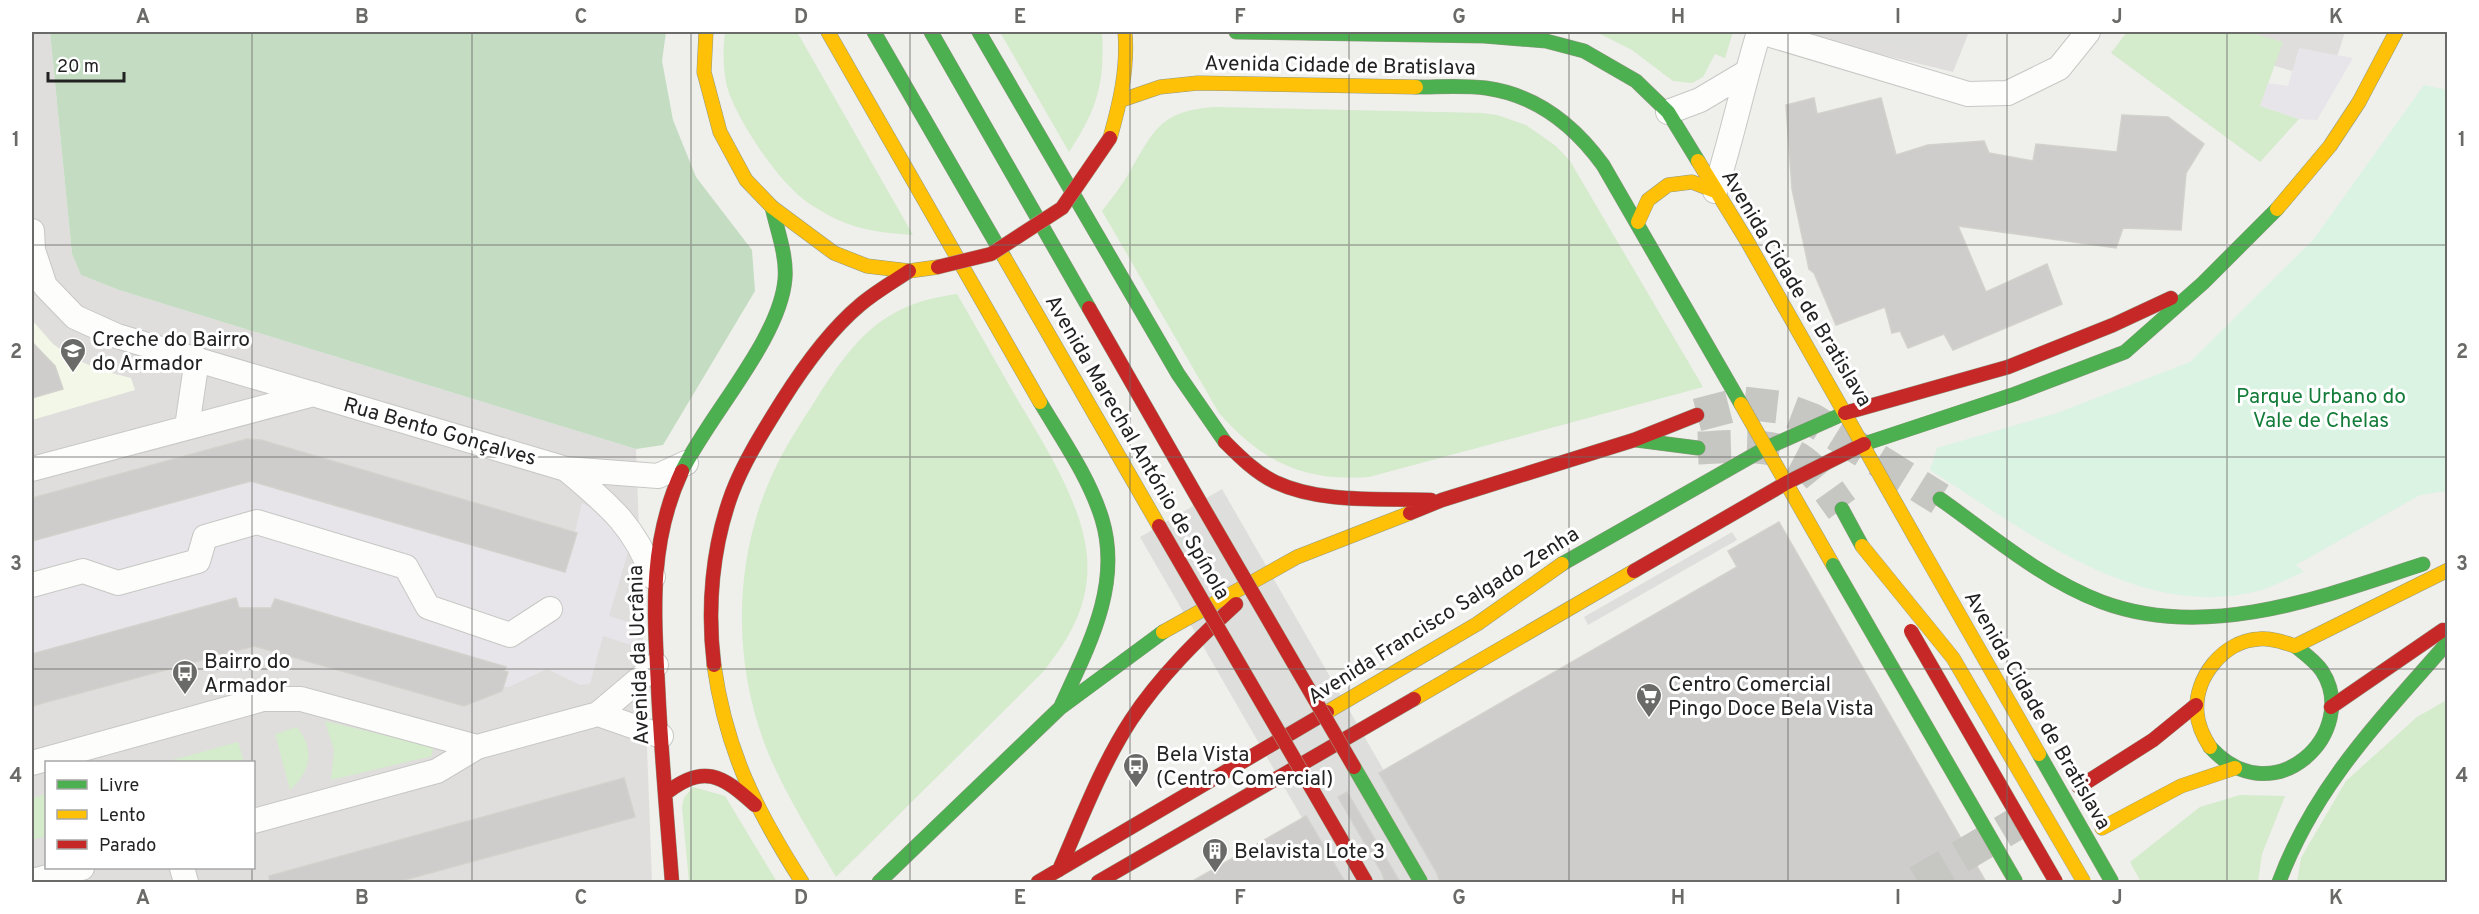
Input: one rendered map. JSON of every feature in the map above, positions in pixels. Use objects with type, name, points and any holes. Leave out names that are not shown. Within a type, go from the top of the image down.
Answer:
[{"type":"main road","points":[[706,32],[704,72],[720,132],[746,180],[772,207],[834,253],[867,266],[909,271],[938,267],[991,254],[1062,208],[1110,138],[1122,100],[1128,56],[1125,32]]},
{"type":"main road","points":[[828,32],[1079,469],[1102,520],[1108,547],[1105,598],[1099,622],[1060,708]]},
{"type":"main road","name":"Avenida Marechal António de Spínola","points":[[874,32],[1366,882]]},
{"type":"main road","name":"Avenida Marechal António de Spínola","points":[[931,32],[1421,882]]},
{"type":"main road","points":[[979,32],[1178,374],[1221,439],[1246,463],[1274,482],[1304,493],[1338,497],[1442,500]]},
{"type":"main road","name":"Avenida Cidade de Bratislava","points":[[1236,32],[1484,36],[1556,42],[1584,51],[1620,70],[1652,94],[1668,112],[1864,444],[2112,882]]},
{"type":"main road","points":[[1098,882],[1786,483],[1864,444],[2014,394],[2125,352],[2203,283],[2269,219],[2330,146],[2359,102],[2396,32]]},
{"type":"main road","name":"Avenida Cidade de Bratislava","points":[[1122,100],[1160,87],[1198,83],[1484,88],[1502,90],[1537,103],[1573,128],[1590,145],[1638,222],[2016,882]]},
{"type":"main road","points":[[1638,222],[1648,200],[1668,185],[1692,182],[1715,191]]},
{"type":"main road","name":"Avenida da Ucrânia","points":[[672,882],[656,664],[654,578],[660,532],[670,500],[686,463],[766,334],[778,310],[785,280],[784,261],[772,207]]},
{"type":"main road","points":[[802,882],[756,806],[742,776],[725,718],[713,652],[712,583],[723,521],[744,466],[783,399],[817,349],[858,306],[909,271]]},
{"type":"main road","name":"Avenida Francisco Salgado Zenha","points":[[1038,882],[1477,624],[1549,572],[1766,448],[1845,412],[2008,367],[2113,325],[2203,283]]},
{"type":"main road","points":[[879,882],[1060,708],[1154,638],[1185,618],[1297,557],[1442,500],[1634,440],[1697,415]]},
{"type":"main road","points":[[1634,440],[1698,448]]},
{"type":"main road","points":[[1940,499],[2048,573],[2085,594],[2123,609],[2172,616],[2212,615],[2271,608],[2336,591],[2448,556]]},
{"type":"main road","points":[[1842,509],[2056,882]]},
{"type":"main road","points":[[1862,546],[1953,658],[2084,882]]},
{"type":"main road","points":[[1059,870],[1114,750],[1151,692],[1170,668],[1221,617],[1297,557]]},
{"type":"main road","points":[[2295,646],[2448,570]]},
{"type":"main road","points":[[2331,707],[2448,627]]},
{"type":"main road","points":[[2257,639],[2276,640],[2295,646],[2314,662],[2327,682],[2331,707],[2327,729],[2316,749],[2300,764],[2279,773],[2256,774],[2235,768],[2218,757],[2206,742],[2198,724],[2196,705],[2199,686],[2208,668],[2221,654],[2238,644],[2257,639]]},
{"type":"main road","points":[[2279,882],[2293,842],[2312,808],[2350,757],[2448,642]]},
{"type":"main road","points":[[2079,787],[2153,740],[2196,705]]},
{"type":"main road","points":[[2102,828],[2181,786],[2235,768]]},
{"type":"main road","points":[[665,794],[683,779],[693,775],[711,774],[731,784],[756,806]]},
{"type":"street","points":[[1715,191],[1760,32],[1968,94],[2008,93],[2059,68],[2088,32]]},
{"type":"street","points":[[1668,112],[1700,100],[1747,72]]},
{"type":"street","name":"Rua Bento Gonçalves","points":[[32,231],[33,250],[45,286],[75,317],[117,336],[566,469],[658,476],[686,463]]},
{"type":"street","points":[[187,427],[197,359]]},
{"type":"street","name":"Rua Bento Gonçalves","points":[[32,469],[314,394]]},
{"type":"street","name":"Rua Bento Gonçalves","points":[[566,469],[607,504],[629,527],[646,557],[654,578]]},
{"type":"street","points":[[32,585],[83,571],[118,583],[198,561],[205,537],[257,522],[406,567],[428,607],[510,635],[550,609]]},
{"type":"street","points":[[255,821],[437,771],[477,747],[598,714],[656,664]]},
{"type":"street","points":[[32,763],[263,699],[301,699],[477,747]]},
{"type":"street","points":[[598,714],[661,736]]},
{"type":"street","points":[[32,881],[75,869]]},
{"type":"shaded area","name":"Bairro do Armador","points":[[32,32],[50,32],[72,254],[81,275],[119,290],[636,449],[652,882],[32,882]]},
{"type":"shaded area","points":[[1789,32],[1969,32],[1953,72]]},
{"type":"shaded area","points":[[1847,32],[1922,32],[1916,52]]},
{"type":"shaded area","points":[[2160,32],[2345,32],[2329,82]]},
{"type":"shaded area","points":[[2299,48],[2353,58],[2317,120],[2299,119],[2260,106],[2268,83],[2288,86]]},
{"type":"shaded area","name":"Creche do Bairro do Armador","points":[[32,320],[53,344],[73,358],[100,370],[131,378],[135,390],[32,420]]},
{"type":"shaded area","points":[[251,481],[565,572],[582,503],[593,509],[609,524],[629,549],[609,616],[638,625],[637,647],[603,636],[590,684],[580,685],[547,669],[509,687],[503,687],[508,672],[504,671],[505,667],[275,600],[271,608],[239,608],[236,598],[216,603],[216,607],[208,609],[207,605],[151,621],[152,625],[144,627],[142,623],[32,654],[32,541]]},
{"type":"shaded area","points":[[1732,532],[1737,540],[1588,625],[1584,617]]},
{"type":"green space","points":[[50,32],[666,32],[662,61],[673,120],[696,177],[752,250],[755,291],[663,445],[636,449],[119,290],[81,275],[72,254]]},
{"type":"green space","points":[[725,32],[797,32],[913,235],[874,231],[845,223],[806,201],[782,179],[752,138],[729,94],[724,63]]},
{"type":"green space","points":[[1000,32],[1102,32],[1102,66],[1097,95],[1093,109],[1069,152]]},
{"type":"green space","points":[[1596,32],[1733,32],[1725,58],[1715,54],[1703,77],[1692,83],[1673,81],[1632,50]]},
{"type":"green space","points":[[2127,32],[2248,32],[2283,42],[2260,106],[2299,119],[2260,162],[2111,53]]},
{"type":"green space","name":"Parque Urbano do Vale de Chelas","points":[[2424,85],[2447,90],[2447,491],[2420,495],[2296,565],[2304,572],[2258,591],[2213,597],[2169,593],[2126,582],[2084,564],[2043,542],[1930,470],[1937,448],[2057,413],[2190,362],[2313,240]]},
{"type":"green space","points":[[1216,107],[1482,113],[1497,115],[1526,125],[1556,146],[1570,161],[1703,387],[1369,477],[1345,478],[1304,472],[1268,456],[1235,430],[1219,413],[1102,211],[1123,183],[1145,145],[1161,125],[1183,113]]},
{"type":"green space","points":[[957,294],[1041,438],[1065,484],[1083,532],[1087,555],[1085,592],[1078,617],[1059,651],[1043,672],[836,877],[782,783],[767,750],[756,716],[743,646],[742,610],[751,538],[760,504],[783,453],[829,379],[857,343],[872,328],[908,306]]},
{"type":"green space","points":[[2447,700],[2447,882],[2297,882],[2301,858],[2346,781],[2417,717]]},
{"type":"green space","points":[[325,721],[433,747],[432,756],[331,780],[334,751]]},
{"type":"green space","points":[[297,727],[306,744],[308,760],[302,775],[290,790],[275,734]]},
{"type":"green space","points":[[238,742],[244,761],[169,761]]},
{"type":"green space","points":[[693,787],[725,796],[777,882],[689,882],[682,807],[684,798]]},
{"type":"green space","points":[[45,794],[45,836],[32,840],[32,798]]},
{"type":"green space","points":[[2240,795],[2285,796],[2262,854],[2258,882],[2141,882],[2130,862],[2200,807]]},
{"type":"pier","points":[[1222,489],[1448,882],[1339,882],[1140,537]]},
{"type":"building","points":[[1814,98],[1817,114],[1881,98],[1896,155],[1928,145],[1984,141],[1989,153],[2033,161],[2036,144],[2117,152],[2122,115],[2168,117],[2204,144],[2186,173],[2181,230],[2123,228],[2116,248],[1958,226],[1986,292],[2047,264],[2062,304],[1953,350],[1944,334],[1908,348],[1900,331],[1892,333],[1885,307],[1836,325],[1814,273],[1809,269],[1792,189],[1786,105]]},
{"type":"building","name":"Creche do Bairro do Armador","points":[[32,342],[55,366],[63,389],[32,398]]},
{"type":"building","points":[[247,439],[261,440],[577,533],[565,572],[251,481],[32,541],[32,498]]},
{"type":"building","name":"Centro Comercial Pingo Doce Bela Vista","points":[[1779,522],[1986,882],[1440,882],[1379,773],[1737,567],[1728,551]]},
{"type":"building","points":[[236,598],[239,608],[271,608],[275,599],[506,667],[504,671],[508,672],[502,691],[464,706],[254,646],[32,706],[32,654]]},
{"type":"building","points":[[624,778],[635,817],[397,882],[270,882],[269,876]]},
{"type":"building","points":[[1347,792],[1400,882],[1385,882],[1338,797]]},
{"type":"building","points":[[1306,816],[1345,882],[1191,882]]},
{"type":"tunnel","points":[[1697,415],[1743,403],[1779,407],[1813,420],[1940,499]]},
{"type":"tunnel","points":[[1698,448],[1738,446],[1766,448],[1792,455],[1814,472],[1842,509]]},
{"type":"tunnel","points":[[1918,882],[2016,824]]},
{"type":"traffic: fast","points":[[874,32],[1004,257]]},
{"type":"traffic: fast","points":[[931,32],[1089,308]]},
{"type":"traffic: fast","points":[[979,32],[1178,374],[1225,442]]},
{"type":"traffic: fast","points":[[1236,32],[1484,36],[1546,41],[1584,51],[1636,81],[1668,112],[1698,161]]},
{"type":"traffic: fast","points":[[1416,87],[1486,88],[1521,97],[1552,114],[1580,137],[1603,165],[1741,404]]},
{"type":"traffic: fast","points":[[682,471],[757,351],[771,326],[780,302],[785,279],[785,261],[772,207]]},
{"type":"traffic: fast","points":[[1864,444],[2015,394],[2125,352],[2203,283],[2277,209]]},
{"type":"traffic: fast","points":[[1040,402],[1090,488],[1102,519],[1107,544],[1108,568],[1099,615],[1082,661],[1061,706]]},
{"type":"traffic: fast","points":[[1562,564],[1766,448],[1845,413]]},
{"type":"traffic: fast","points":[[1636,440],[1698,448]]},
{"type":"traffic: fast","points":[[1940,499],[2018,556],[2059,582],[2102,602],[2142,613],[2182,617],[2223,616],[2264,610],[2305,601],[2423,564]]},
{"type":"traffic: fast","points":[[1842,509],[1862,546]]},
{"type":"traffic: fast","points":[[1833,565],[2016,882]]},
{"type":"traffic: fast","points":[[879,882],[1060,708],[1163,632]]},
{"type":"traffic: fast","points":[[2279,882],[2311,814],[2352,754],[2448,642]]},
{"type":"traffic: fast","points":[[2210,747],[2235,767],[2260,774],[2284,770],[2305,758],[2321,740],[2330,718],[2331,694],[2322,671],[2295,646]]},
{"type":"traffic: fast","points":[[2039,754],[2112,882]]},
{"type":"traffic: fast","points":[[1354,767],[1421,882]]},
{"type":"traffic: slow","points":[[706,32],[704,72],[720,132],[746,180],[772,207],[834,253],[867,266],[909,271],[938,267]]},
{"type":"traffic: slow","points":[[828,32],[1040,402]]},
{"type":"traffic: slow","points":[[1110,138],[1122,86],[1125,32]]},
{"type":"traffic: slow","points":[[2277,209],[2330,146],[2359,102],[2396,32]]},
{"type":"traffic: slow","points":[[1122,100],[1160,87],[1198,83],[1416,87]]},
{"type":"traffic: slow","points":[[1698,161],[1747,241],[1916,539]]},
{"type":"traffic: slow","points":[[1638,222],[1648,200],[1668,185],[1692,182],[1715,191]]},
{"type":"traffic: slow","points":[[1004,257],[1159,526]]},
{"type":"traffic: slow","points":[[1741,404],[1833,565]]},
{"type":"traffic: slow","points":[[1163,632],[1297,557],[1410,513]]},
{"type":"traffic: slow","points":[[1916,539],[2039,754]]},
{"type":"traffic: slow","points":[[1862,546],[1953,658],[2084,882]]},
{"type":"traffic: slow","points":[[1327,712],[1477,624],[1562,564]]},
{"type":"traffic: slow","points":[[2210,747],[2198,722],[2197,700],[2206,675],[2223,654],[2234,646],[2259,639],[2295,646],[2448,570]]},
{"type":"traffic: slow","points":[[1414,699],[1634,571]]},
{"type":"traffic: slow","points":[[714,665],[726,725],[745,779],[771,830],[802,882]]},
{"type":"traffic: slow","points":[[2102,828],[2181,786],[2235,768]]},
{"type":"traffic: jam","points":[[938,267],[991,254],[1062,208],[1110,138]]},
{"type":"traffic: jam","points":[[714,665],[711,600],[716,556],[725,514],[742,469],[790,388],[827,338],[866,300],[909,271]]},
{"type":"traffic: jam","points":[[1845,413],[2008,367],[2113,325],[2171,298]]},
{"type":"traffic: jam","points":[[1089,308],[1200,502]]},
{"type":"traffic: jam","points":[[1410,513],[1442,500],[1634,440],[1697,415]]},
{"type":"traffic: jam","points":[[1225,442],[1261,474],[1293,489],[1332,497],[1431,500]]},
{"type":"traffic: jam","points":[[1634,571],[1786,483],[1864,444]]},
{"type":"traffic: jam","points":[[672,882],[659,711],[655,603],[659,550],[664,524],[682,471]]},
{"type":"traffic: jam","points":[[1200,502],[1354,767]]},
{"type":"traffic: jam","points":[[1159,526],[1366,882]]},
{"type":"traffic: jam","points":[[1059,870],[1101,774],[1131,720],[1154,688],[1180,659],[1236,604]]},
{"type":"traffic: jam","points":[[2331,707],[2443,630]]},
{"type":"traffic: jam","points":[[1911,631],[2056,882]]},
{"type":"traffic: jam","points":[[1098,882],[1414,699]]},
{"type":"traffic: jam","points":[[2079,787],[2153,740],[2196,705]]},
{"type":"traffic: jam","points":[[1038,882],[1327,712]]},
{"type":"traffic: jam","points":[[665,794],[690,778],[712,777],[732,786],[755,805]]},
{"type":"place","name":"Creche do Bairro do Armador","points":[[73,374]]},
{"type":"place","name":"Bairro do Armador","points":[[185,696]]},
{"type":"place","name":"Centro Comercial Pingo Doce Bela Vista","points":[[1649,719]]},
{"type":"place","name":"Bela Vista (Centro Comercial)","points":[[1136,789]]},
{"type":"place","name":"Belavista Lote 3","points":[[1215,874]]}]
